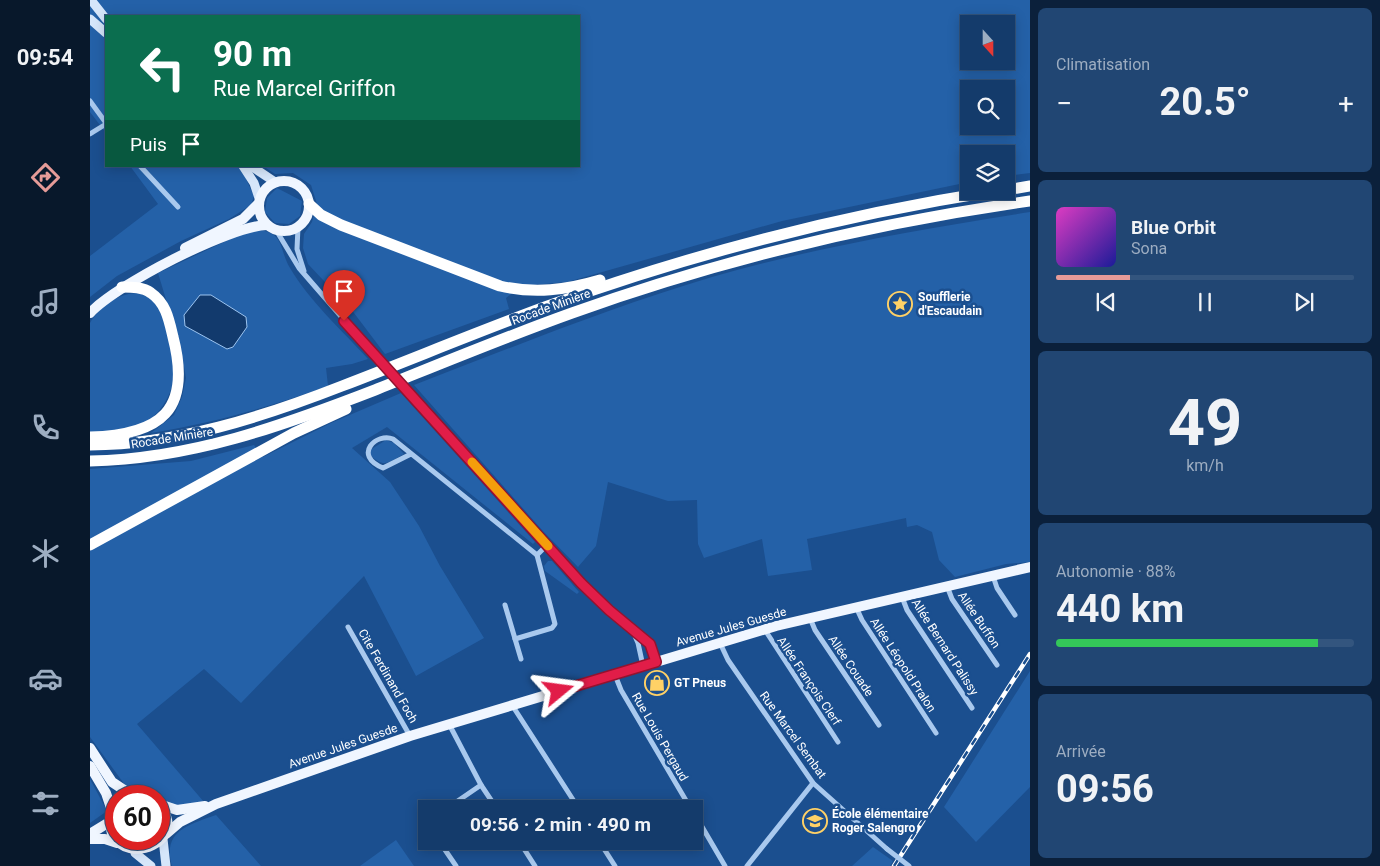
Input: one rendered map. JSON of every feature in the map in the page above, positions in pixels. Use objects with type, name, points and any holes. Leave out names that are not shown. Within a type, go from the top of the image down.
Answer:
[{"type":"highway","points":[[1015,188],[1030,186]]},
{"type":"highway","name":"Rocade Minière","points":[[90,445],[168,439],[248,420],[305,400],[536,310],[682,261],[836,221],[960,198]]},
{"type":"highway","name":"Rocade Minière","points":[[90,461],[164,455],[240,439],[298,420],[580,310],[732,262],[883,226],[1030,201]]},
{"type":"highway","points":[[309,204],[321,214],[349,228],[477,279],[515,289],[539,291],[565,289],[658,264],[682,261]]},
{"type":"highway","points":[[90,437],[121,436],[144,428],[168,410],[178,389],[178,360],[164,306],[148,290],[137,287],[122,287]]},
{"type":"highway","points":[[90,546],[294,433],[375,396],[415,374]]},
{"type":"main road","points":[[91,0],[105,18]]},
{"type":"main road","points":[[90,8],[105,23]]},
{"type":"main road","points":[[90,20],[105,32]]},
{"type":"main road","points":[[244,167],[254,183],[261,217],[272,228]]},
{"type":"main road","points":[[252,167],[275,182]]},
{"type":"main road","points":[[90,304],[127,276],[243,219],[259,201],[266,187],[275,182],[288,181],[297,185],[306,194],[309,204],[306,217],[298,227],[289,231],[251,227],[232,233],[122,287],[90,313]]},
{"type":"main road","name":"Avenue Jules Guesde","points":[[216,804],[410,736],[720,643],[810,617],[1030,567]]},
{"type":"main road","points":[[90,748],[112,782],[116,785]]},
{"type":"main road","points":[[90,766],[105,791]]},
{"type":"main road","points":[[170,808],[177,810],[216,804]]},
{"type":"main road","points":[[170,831],[180,822],[216,804]]},
{"type":"main road","points":[[90,834],[105,821]]},
{"type":"main road","points":[[90,840],[105,839]]},
{"type":"main road","points":[[128,850],[135,853],[151,866]]},
{"type":"main road","points":[[135,853],[150,850]]},
{"type":"main road","points":[[165,850],[166,866]]},
{"type":"street","points":[[90,101],[105,122]]},
{"type":"street","points":[[90,134],[105,124]]},
{"type":"street","points":[[141,167],[178,206]]},
{"type":"street","points":[[298,227],[297,248],[306,276]]},
{"type":"street","points":[[272,228],[306,276],[358,336],[581,583],[650,644],[656,662]]},
{"type":"street","points":[[411,454],[383,468],[369,457],[367,452],[370,446],[388,438],[411,454],[537,555],[556,622],[552,628],[515,639]]},
{"type":"street","points":[[537,555],[548,545]]},
{"type":"street","points":[[993,575],[997,588],[1015,616]]},
{"type":"street","name":"Allée Buffon","points":[[947,586],[952,599],[997,665]]},
{"type":"street","name":"Allée Bernard Palissy","points":[[902,596],[907,610],[972,708]]},
{"type":"street","points":[[505,606],[521,659]]},
{"type":"street","name":"Allée Léopold Pralon","points":[[856,606],[862,620],[936,733]]},
{"type":"street","name":"Allée Couade","points":[[810,617],[816,630],[878,725]]},
{"type":"street","name":"Cite Ferdinand Foch","points":[[348,627],[410,736]]},
{"type":"street","points":[[631,629],[638,643],[643,666]]},
{"type":"street","name":"Allée François Clerf","points":[[765,630],[838,742]]},
{"type":"street","name":"Rue Marcel Sembat","points":[[720,643],[728,660],[813,783],[909,866]]},
{"type":"street","name":"Rue Louis Pergaud","points":[[615,674],[621,690],[686,800]]},
{"type":"street","points":[[512,704],[573,800]]},
{"type":"street","points":[[449,724],[491,800]]},
{"type":"street","points":[[746,866],[813,783]]},
{"type":"street","points":[[459,800],[481,785]]},
{"type":"street","points":[[703,828],[725,866]]},
{"type":"street","points":[[445,850],[456,866]]},
{"type":"street","points":[[525,850],[536,866]]},
{"type":"street","points":[[605,850],[615,866]]},
{"type":"shaded area","points":[[90,0],[1030,0],[1030,173],[1015,175],[1015,145],[960,145],[960,184],[782,221],[567,282],[521,286],[506,298],[509,309],[385,354],[354,313],[308,264],[303,248],[304,234],[312,222],[317,204],[311,185],[293,173],[275,174],[264,167],[580,167],[580,15],[105,15],[105,132],[90,112]]},
{"type":"shaded area","points":[[131,167],[256,167],[246,179],[254,196],[251,205],[229,219],[181,241],[117,276],[90,297],[90,256],[158,204]]},
{"type":"shaded area","points":[[277,188],[302,201],[300,216],[289,224],[275,223],[265,212],[267,198]]},
{"type":"shaded area","points":[[1030,212],[1030,562],[1006,564],[955,577],[939,560],[932,532],[917,525],[907,527],[906,518],[807,539],[812,570],[768,576],[762,539],[704,558],[698,544],[697,500],[668,501],[608,482],[596,546],[578,567],[543,531],[414,385],[599,314],[751,266],[910,232]]},
{"type":"shaded area","points":[[259,230],[273,235],[277,239],[290,268],[307,292],[368,359],[352,364],[326,368],[328,386],[306,394],[219,419],[151,433],[174,415],[182,397],[186,378],[181,349],[158,273],[239,235]]},
{"type":"shaded area","points":[[139,293],[156,303],[163,318],[173,364],[174,374],[171,389],[166,401],[158,412],[143,423],[117,430],[90,433],[90,323],[99,311],[110,302],[124,295]]},
{"type":"shaded area","points":[[200,295],[211,295],[246,317],[247,327],[233,347],[227,349],[185,326],[184,315]]},
{"type":"shaded area","points":[[401,393],[535,542],[533,544],[387,427],[352,448],[390,482],[419,526],[440,566],[484,638],[416,676],[364,576],[241,703],[204,669],[137,724],[204,802],[174,807],[170,805],[170,785],[125,785],[90,737],[90,469],[191,461],[254,445],[263,457],[331,423]]},
{"type":"shaded area","points":[[386,440],[394,443],[404,454],[390,462],[383,463],[370,455],[370,450]]},
{"type":"shaded area","points":[[548,561],[552,561],[579,592],[577,594],[545,571],[544,566]]},
{"type":"shaded area","points":[[1030,671],[1030,787],[976,842],[944,807]]},
{"type":"shaded area","points":[[90,779],[105,807],[105,812],[90,823]]},
{"type":"shaded area","points":[[216,815],[261,866],[172,866],[170,854],[174,837],[187,826]]},
{"type":"shaded area","points":[[396,840],[414,866],[360,866]]},
{"type":"shaded area","points":[[873,847],[893,861],[890,866],[852,866]]},
{"type":"railway","points":[[894,866],[1030,654]]},
{"type":"slow traffic","points":[[472,462],[548,546]]},
{"type":"place","name":"Soufflerie d'Escaudain","points":[[900,304]]},
{"type":"place","name":"GT Pneus","points":[[657,683]]},
{"type":"place","name":"École élémentaire Roger Salengro","points":[[815,821]]},
{"type":"route","points":[[344,321],[581,583],[609,610],[652,646],[656,662],[559,691]]}]
